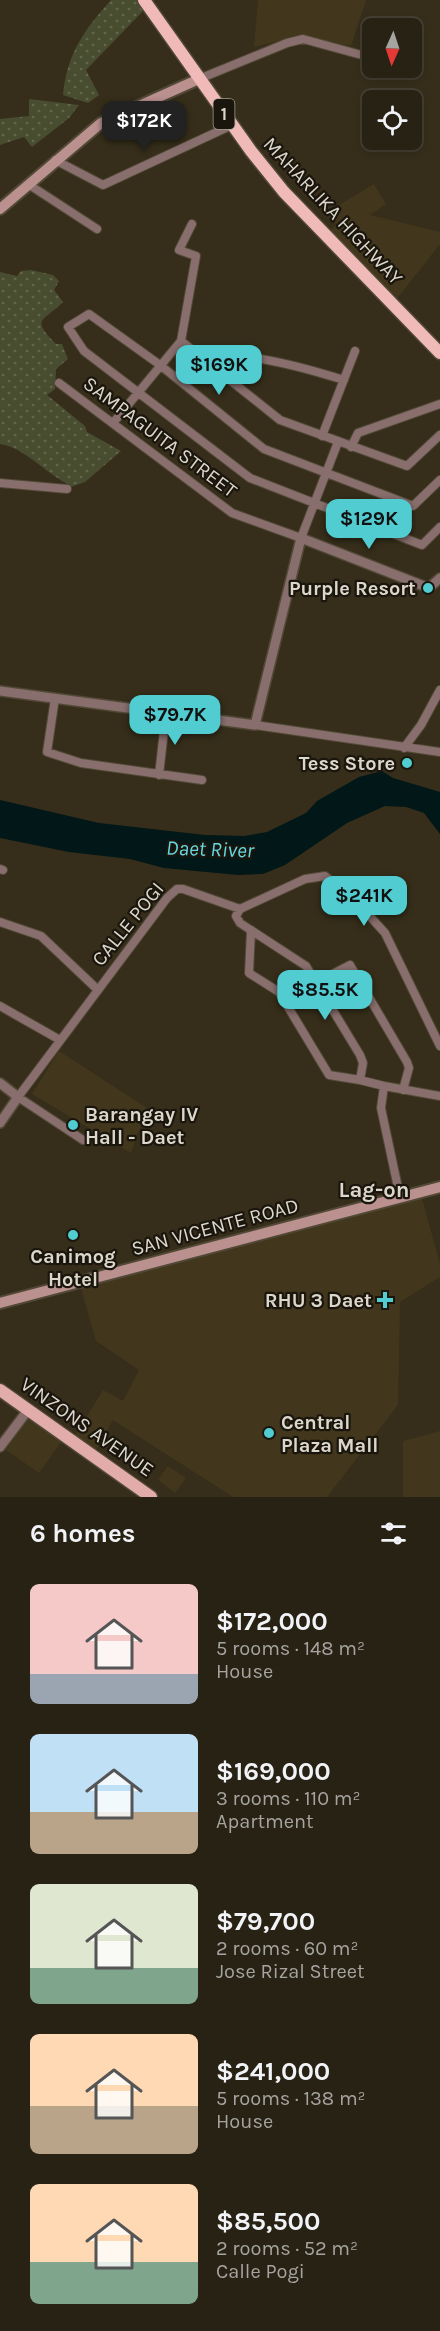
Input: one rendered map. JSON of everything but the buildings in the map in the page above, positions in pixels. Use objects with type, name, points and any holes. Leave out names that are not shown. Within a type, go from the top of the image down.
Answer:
[{"type":"highway","name":"MAHARLIKA HIGHWAY","points":[[144,0],[232,125],[284,192],[440,353]]},
{"type":"main road","points":[[0,209],[101,123],[200,79]]},
{"type":"main road","name":"SAN VICENTE ROAD","points":[[0,1303],[440,1187]]},
{"type":"main road","name":"VINZONS AVENUE","points":[[0,1390],[151,1497]]},
{"type":"street","points":[[200,79],[287,43],[303,39],[362,55]]},
{"type":"street","points":[[56,160],[103,185],[232,125]]},
{"type":"street","points":[[28,184],[96,229]]},
{"type":"street","points":[[113,423],[181,341],[196,256],[179,250],[192,224]]},
{"type":"street","points":[[440,480],[413,506],[264,449],[159,365],[89,314],[68,327],[84,351],[250,478],[422,545],[440,527]]},
{"type":"street","points":[[181,341],[280,420],[351,447],[407,466],[440,435]]},
{"type":"street","points":[[321,436],[355,351]]},
{"type":"street","points":[[211,364],[225,357],[239,357],[300,367],[344,380]]},
{"type":"street","name":"SAMPAGUITA STREET","points":[[59,382],[232,513],[429,588],[440,578]]},
{"type":"street","points":[[351,447],[358,433],[440,404]]},
{"type":"street","points":[[255,725],[301,538],[338,442]]},
{"type":"street","points":[[0,483],[67,489]]},
{"type":"street","points":[[404,748],[421,725],[440,690]]},
{"type":"street","points":[[0,691],[255,725],[440,753]]},
{"type":"street","points":[[55,698],[47,752],[81,763],[201,780]]},
{"type":"street","points":[[159,775],[166,713]]},
{"type":"street","points":[[360,1080],[363,1063],[360,1055],[306,966],[237,919],[240,909],[305,879],[325,876],[355,900],[385,933],[440,1046]]},
{"type":"street","name":"CALLE POGI","points":[[0,1123],[167,898],[177,889],[240,909]]},
{"type":"street","points":[[0,922],[41,936],[98,990]]},
{"type":"street","points":[[251,930],[249,974],[279,992],[329,1075],[440,1096]]},
{"type":"street","points":[[317,982],[350,965],[407,1062],[409,1068],[403,1090]]},
{"type":"street","points":[[0,1006],[60,1040]]},
{"type":"street","points":[[0,1083],[83,1140]]},
{"type":"street","points":[[384,1086],[381,1108],[400,1197]]},
{"type":"street","points":[[0,1447],[28,1410]]},
{"type":"shaded area","points":[[258,0],[366,0],[351,46],[299,36],[254,47]]},
{"type":"shaded area","points":[[374,184],[386,204],[370,215],[440,232],[440,244],[396,300],[330,231],[336,224],[326,213]]},
{"type":"shaded area","points":[[59,1051],[147,1108],[131,1153],[32,1094]]},
{"type":"shaded area","points":[[421,1195],[440,1264],[440,1277],[400,1302],[398,1405],[327,1497],[233,1497],[113,1420],[95,1452],[73,1439],[103,1390],[123,1401],[139,1370],[96,1341],[81,1288]]},
{"type":"shaded area","points":[[28,1419],[61,1442],[39,1473],[6,1450]]},
{"type":"shaded area","points":[[440,1431],[440,1497],[403,1497],[403,1441]]},
{"type":"shaded area","points":[[168,1466],[186,1478],[175,1493],[158,1480]]},
{"type":"green space","points":[[111,0],[137,0],[143,11],[86,70],[99,95],[88,103],[63,95],[68,67],[78,43]]},
{"type":"green space","points":[[29,99],[79,105],[69,118],[32,147],[24,137],[0,145],[0,119],[29,116]]},
{"type":"green space","points":[[31,270],[53,275],[59,281],[54,290],[63,302],[42,321],[43,329],[56,344],[62,344],[68,359],[56,369],[55,389],[47,395],[85,426],[87,432],[121,451],[85,482],[65,489],[66,483],[26,455],[0,444],[0,272],[17,276],[21,271]]},
{"type":"water","name":"Daet River","points":[[382,771],[393,778],[440,792],[440,834],[424,813],[406,807],[385,806],[347,823],[285,865],[263,874],[238,875],[164,868],[130,859],[69,852],[0,838],[0,800],[99,823],[205,835],[244,836],[267,832],[306,813],[317,801],[359,777]]},
{"type":"place","name":"Purple Resort","points":[[428,588]]},
{"type":"place","name":"Tess Store","points":[[407,763]]},
{"type":"place","name":"Barangay IV Hall - Daet","points":[[73,1125]]},
{"type":"place","name":"Canimog Hotel","points":[[73,1235]]},
{"type":"place","name":"RHU 3 Daet","points":[[385,1300]]},
{"type":"place","name":"Central Plaza Mall","points":[[269,1433]]},
{"type":"district","name":"Lag-on","points":[[374,1190]]}]
